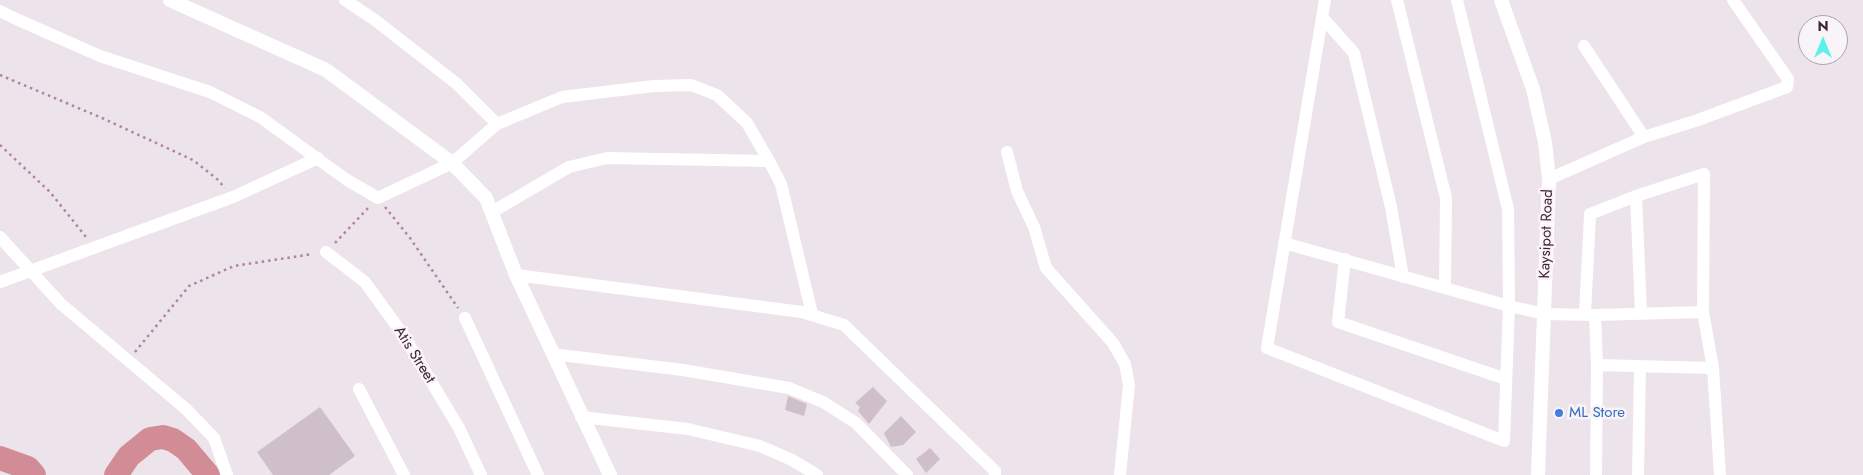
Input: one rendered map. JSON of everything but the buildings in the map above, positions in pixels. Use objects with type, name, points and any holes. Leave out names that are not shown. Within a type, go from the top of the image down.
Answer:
[{"type":"street","points":[[170,0],[194,5],[326,70],[452,163],[486,198],[516,275],[581,417],[610,475]]},
{"type":"street","points":[[345,0],[375,20],[457,84],[498,124]]},
{"type":"street","points":[[1325,0],[1267,348],[1504,441],[1509,306],[1508,209],[1457,0]]},
{"type":"street","points":[[1397,0],[1446,198],[1445,288]]},
{"type":"street","name":"Kaysipot Road","points":[[1501,0],[1533,89],[1544,142],[1549,179],[1538,475]]},
{"type":"street","points":[[1549,179],[1644,137],[1698,120],[1787,87],[1788,79],[1733,0]]},
{"type":"street","points":[[0,11],[100,56],[210,92],[260,117],[347,180],[378,198],[452,163],[498,124],[562,97],[654,86],[691,85],[717,95],[747,123],[769,161],[781,184],[812,314]]},
{"type":"street","points":[[1322,17],[1354,53],[1391,207],[1403,277]]},
{"type":"street","points":[[1584,46],[1644,137]]},
{"type":"street","points":[[1007,152],[1017,191],[1034,228],[1046,268],[1113,343],[1125,364],[1129,386],[1120,475]]},
{"type":"street","points":[[0,282],[233,197],[318,158]]},
{"type":"street","points":[[492,212],[570,168],[607,158],[769,161]]},
{"type":"street","points":[[1596,475],[1597,365],[1590,315],[1590,214],[1636,196],[1704,174],[1703,312],[1713,368],[1720,475]]},
{"type":"street","points":[[1636,196],[1641,313]]},
{"type":"street","points":[[0,237],[62,304],[186,409],[214,438],[227,475]]},
{"type":"street","points":[[1284,243],[1509,306],[1545,314],[1590,315],[1703,312]]},
{"type":"street","name":"Atis Street","points":[[326,252],[365,282],[404,336],[459,428],[481,475]]},
{"type":"street","points":[[1345,259],[1338,322],[1506,379]]},
{"type":"street","points":[[516,275],[812,314],[844,325],[995,471],[995,475]]},
{"type":"street","points":[[465,318],[538,475]]},
{"type":"street","points":[[552,354],[683,370],[789,388],[823,402],[856,423],[907,475]]},
{"type":"street","points":[[1597,365],[1713,368]]},
{"type":"street","points":[[1638,475],[1640,367]]},
{"type":"street","points":[[359,389],[404,475]]},
{"type":"street","points":[[581,417],[688,429],[760,446],[792,460],[817,475]]},
{"type":"path","points":[[0,75],[102,118],[193,160],[217,179],[233,197]]},
{"type":"path","points":[[0,146],[50,192],[94,248]]},
{"type":"path","points":[[127,361],[190,286],[234,266],[326,252],[378,198],[410,238],[465,318]]},
{"type":"waterway","points":[[116,475],[129,456],[150,439],[163,437],[173,440],[186,449],[208,475]]},
{"type":"waterway","points":[[0,458],[28,468],[34,475]]},
{"type":"place","name":"ML Store","points":[[1559,413]]}]
